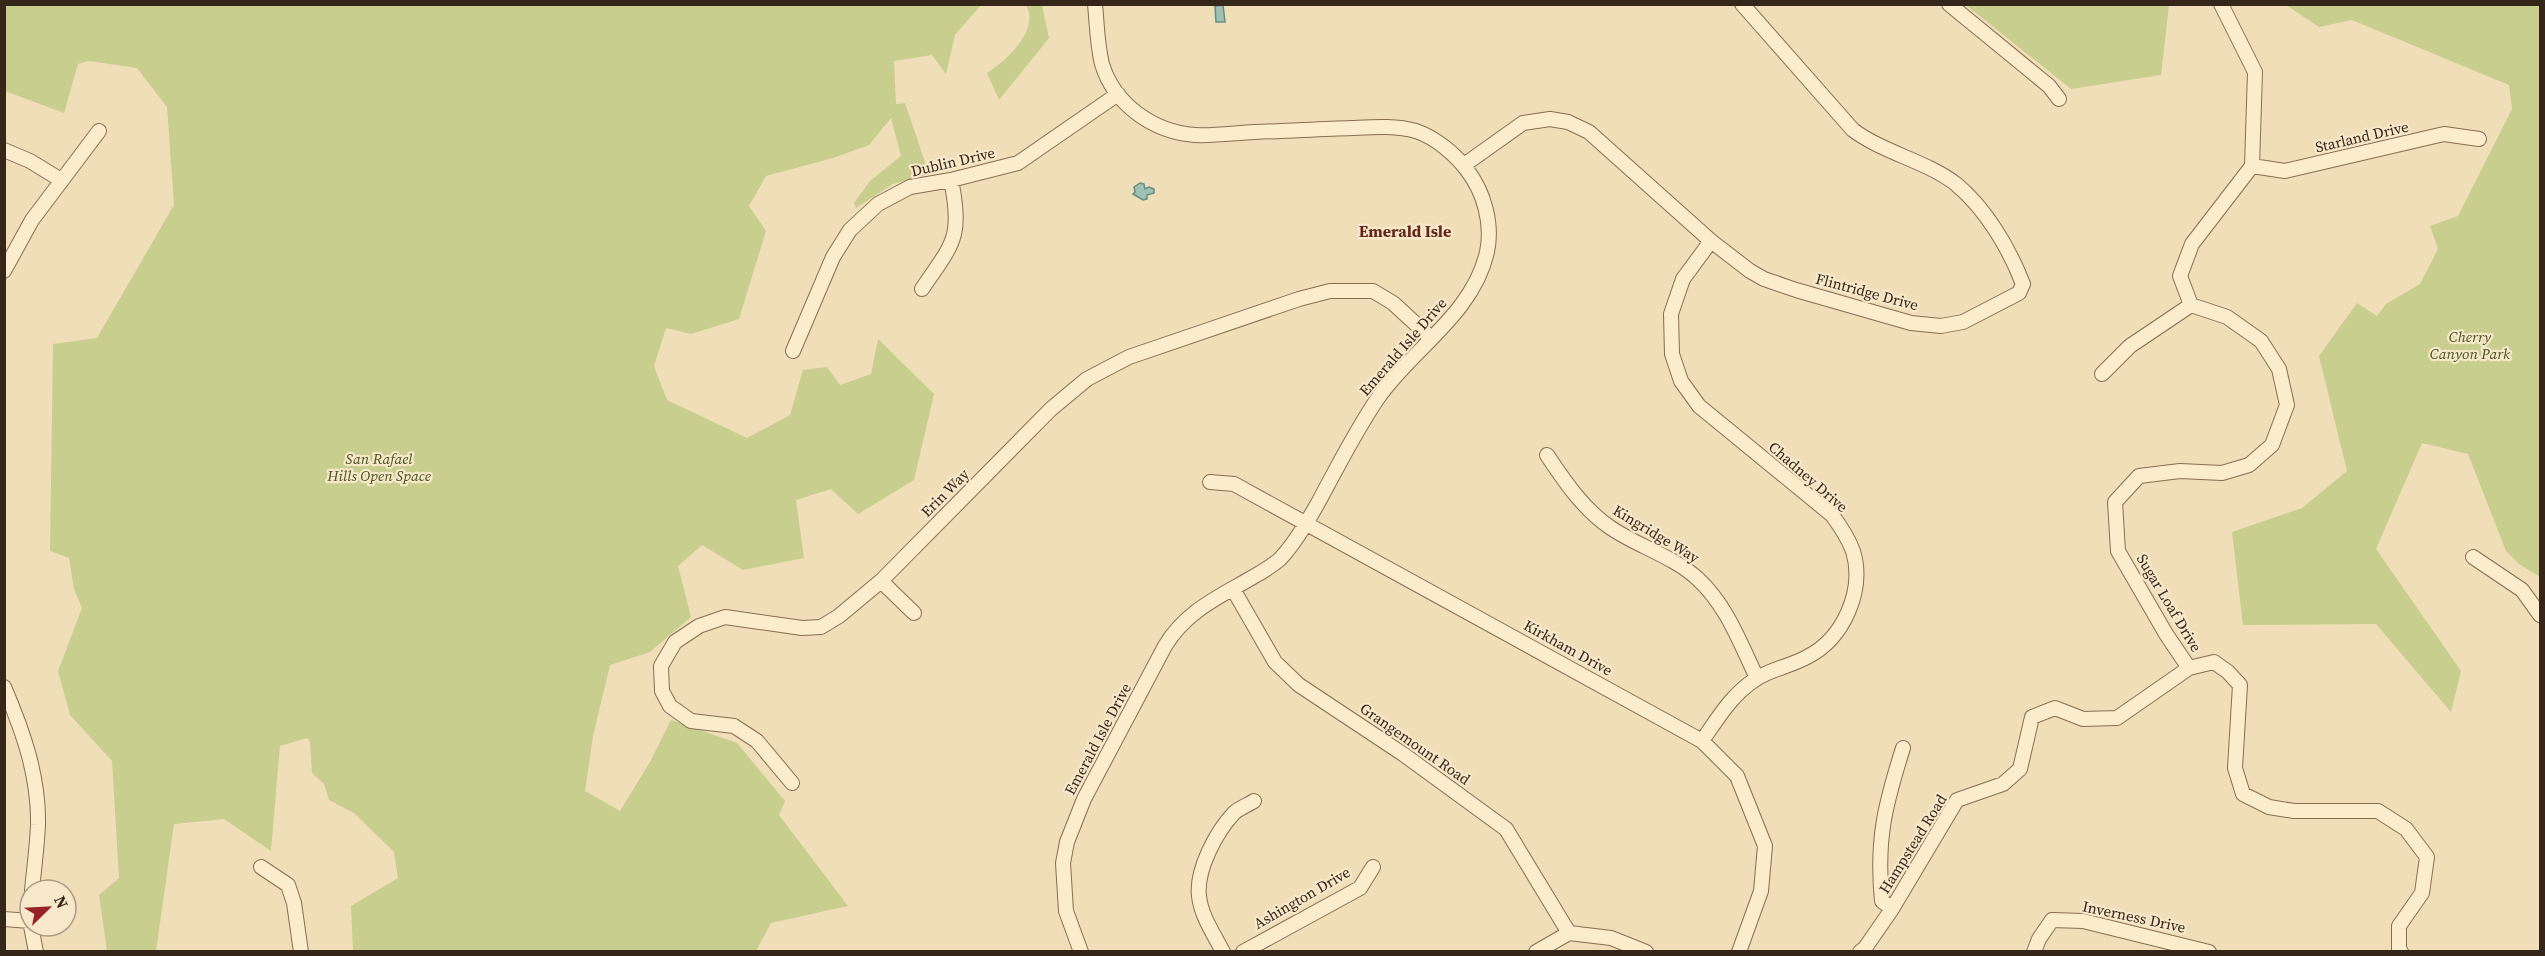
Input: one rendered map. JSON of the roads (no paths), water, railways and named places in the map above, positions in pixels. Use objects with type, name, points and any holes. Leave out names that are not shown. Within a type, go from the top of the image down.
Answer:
[{"type":"street","name":"Emerald Isle Drive","points":[[1081,951],[1066,911],[1063,885],[1063,863],[1073,824],[1172,635],[1192,613],[1277,562],[1306,523],[1361,424],[1380,395],[1460,307],[1478,280],[1488,247],[1487,214],[1473,177],[1451,152],[1433,139],[1416,131],[1375,127],[1196,135],[1159,127],[1145,119],[1118,94],[1102,64],[1095,4]]},
{"type":"street","points":[[1949,4],[2049,86],[2059,99]]},
{"type":"street","points":[[2102,374],[2130,346],[2191,305],[2180,276],[2192,244],[2252,166],[2255,72],[2222,4]]},
{"type":"street","name":"Flintridge Drive","points":[[1464,165],[1523,123],[1550,119],[1568,122],[1589,132],[1711,241],[1764,279],[1911,323],[1929,326],[1963,322],[2019,293],[2023,284],[2003,243],[1980,210],[1962,190],[1946,178],[1868,141],[1853,130],[1748,6]]},
{"type":"street","name":"Dublin Drive","points":[[793,351],[833,257],[850,230],[878,204],[910,187],[1009,166],[1027,158],[1118,94]]},
{"type":"street","points":[[4,271],[32,220],[99,131]]},
{"type":"street","name":"Starland Drive","points":[[2252,166],[2285,171],[2444,134],[2479,139]]},
{"type":"street","points":[[4,150],[30,161],[61,180]]},
{"type":"street","points":[[922,289],[952,245],[957,211],[951,180]]},
{"type":"street","name":"Chadney Drive","points":[[1702,741],[1731,699],[1757,678],[1808,657],[1827,643],[1839,630],[1849,612],[1855,583],[1853,554],[1845,533],[1832,515],[1699,406],[1681,381],[1672,354],[1671,314],[1683,279],[1711,241]]},
{"type":"street","name":"Erin Way","points":[[792,783],[757,741],[734,726],[691,721],[670,706],[662,691],[661,666],[675,642],[699,626],[725,617],[802,628],[821,627],[839,616],[881,580],[1051,409],[1087,379],[1129,357],[1299,299],[1330,291],[1373,291],[1394,303],[1431,338]]},
{"type":"street","name":"Sugar Loaf Drive","points":[[2189,668],[2166,634],[2118,552],[2115,502],[2139,476],[2180,471],[2222,473],[2249,465],[2272,445],[2287,405],[2279,369],[2261,341],[2227,317],[2191,305]]},
{"type":"street","name":"Kingridge Way","points":[[1547,455],[1588,509],[1610,527],[1681,565],[1710,592],[1729,618],[1757,678]]},
{"type":"street","name":"Kirkham Drive","points":[[1210,482],[1234,484],[1702,741],[1737,776],[1765,846],[1761,891],[1739,951]]},
{"type":"street","points":[[2473,557],[2522,590],[2541,615]]},
{"type":"street","points":[[881,580],[914,614]]},
{"type":"street","name":"Grangemount Road","points":[[1233,589],[1275,662],[1299,685],[1403,754],[1506,829],[1569,933]]},
{"type":"street","name":"Hampstead Road","points":[[1860,951],[1865,948],[1892,909],[1957,800],[2003,784],[2020,769],[2032,717],[2055,708],[2083,719],[2117,718],[2189,668],[2214,662],[2240,685],[2235,768],[2243,794],[2269,807],[2294,811],[2378,811],[2406,830],[2427,857],[2422,893],[2399,926],[2398,948],[2401,951]]},
{"type":"street","points":[[4,687],[20,722],[35,779],[38,825],[33,878]]},
{"type":"street","points":[[1892,909],[1882,901],[1880,840],[1886,802],[1903,748]]},
{"type":"street","points":[[1223,951],[1204,915],[1199,897],[1200,876],[1206,856],[1235,813],[1254,801]]},
{"type":"street","points":[[261,867],[275,874],[288,885],[294,903],[302,951]]},
{"type":"street","name":"Ashington Drive","points":[[1243,951],[1360,888],[1373,867]]},
{"type":"street","name":"Inverness Drive","points":[[2034,951],[2038,939],[2052,920],[2083,921],[2209,951]]},
{"type":"street","points":[[1536,951],[1569,933],[1611,938],[1646,951]]},
{"type":"water","points":[[1223,5],[1225,22],[1216,22],[1215,6]]},
{"type":"water","points":[[1140,183],[1144,184],[1145,189],[1149,187],[1154,189],[1154,193],[1147,195],[1147,199],[1143,200],[1133,194],[1134,187]]},
{"type":"district","name":"Emerald Isle","points":[[1405,231]]},
{"type":"park label","name":"Cherry Canyon Park","points":[[2470,346]]},
{"type":"park label","name":"San Rafael Hills Open Space","points":[[379,468]]}]
